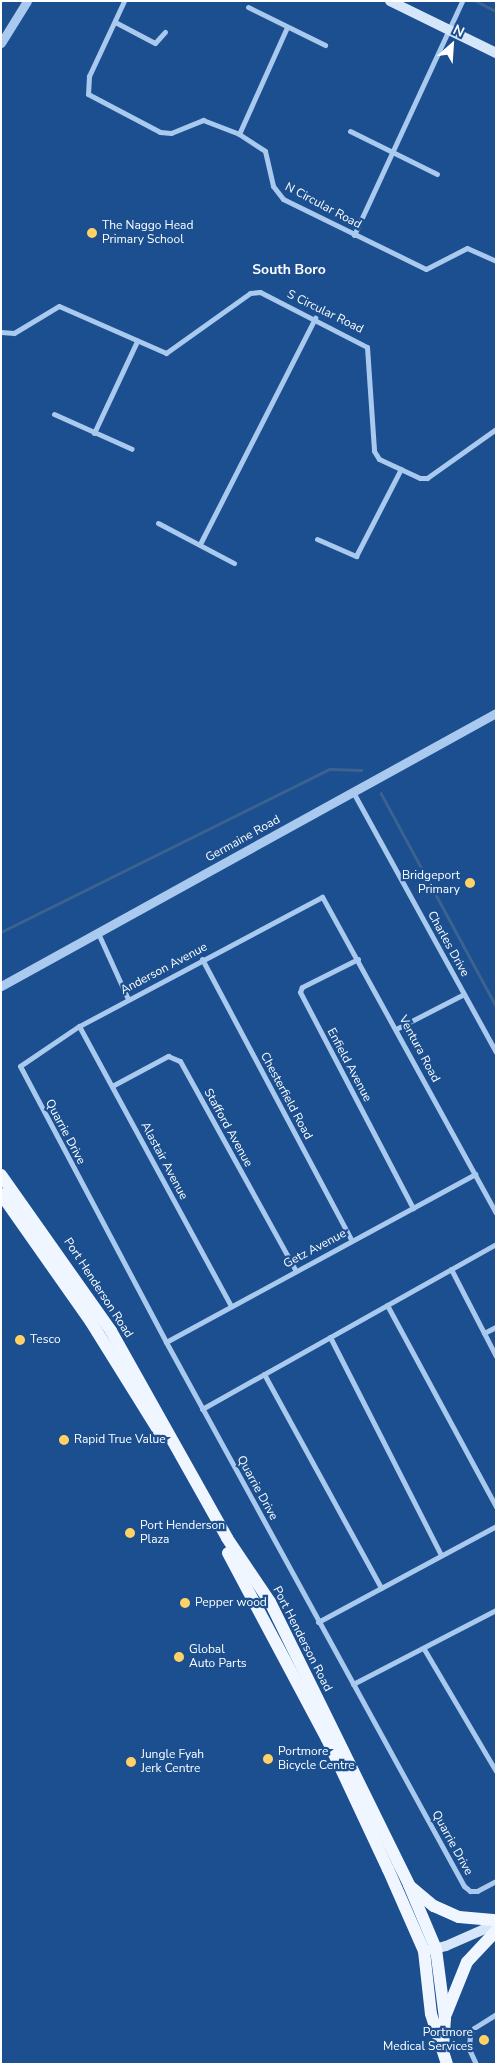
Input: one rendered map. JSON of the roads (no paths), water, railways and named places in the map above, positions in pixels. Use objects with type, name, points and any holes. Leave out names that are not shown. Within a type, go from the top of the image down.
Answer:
[{"type":"main road","points":[[390,1],[496,53]]},
{"type":"main road","name":"Port Henderson Road","points":[[1,1175],[102,1318],[227,1538],[270,1602],[409,1885],[430,1950],[445,2018],[443,2044]]},
{"type":"main road","name":"Port Henderson Road","points":[[1,1194],[101,1337],[259,1608],[327,1739],[430,1950],[431,2014],[443,2044],[448,2064]]},
{"type":"main road","points":[[409,1885],[434,1906],[459,1917],[496,1922]]},
{"type":"main road","points":[[430,1950],[496,1922]]},
{"type":"main road","points":[[445,2018],[467,1962],[496,1932]]},
{"type":"street","points":[[1,43],[27,1]]},
{"type":"street","points":[[124,1],[115,22],[155,43],[165,32]]},
{"type":"street","points":[[354,235],[462,1]]},
{"type":"street","points":[[248,7],[325,45]]},
{"type":"street","name":"N Circular Road","points":[[115,22],[89,76],[88,94],[160,132],[171,133],[203,120],[239,134],[265,151],[277,194],[354,235],[426,269],[467,248],[496,261]]},
{"type":"street","points":[[239,134],[287,27]]},
{"type":"street","points":[[350,132],[437,174]]},
{"type":"street","name":"S Circular Road","points":[[1,332],[14,333],[59,306],[137,341],[170,351],[255,292],[316,318],[367,347],[374,452],[376,456],[401,469],[427,478],[496,429]]},
{"type":"street","points":[[200,544],[316,318]]},
{"type":"street","points":[[94,433],[137,341]]},
{"type":"street","points":[[54,414],[132,449]]},
{"type":"street","points":[[317,539],[356,556],[401,469]]},
{"type":"street","points":[[158,523],[234,563]]},
{"type":"street","name":"Germaine Road","points":[[1,986],[496,714]]},
{"type":"street","name":"Charles Drive","points":[[353,792],[496,1052]]},
{"type":"street","name":"Ventura Road","points":[[322,897],[358,959],[496,1213]]},
{"type":"street","name":"Anderson Avenue","points":[[20,1066],[79,1026],[322,897]]},
{"type":"street","points":[[98,933],[128,1000]]},
{"type":"street","name":"Enfield Avenue","points":[[358,959],[302,987],[300,992],[413,1208]]},
{"type":"street","name":"Chesterfield Road","points":[[202,960],[352,1241]]},
{"type":"street","points":[[396,1029],[464,994]]},
{"type":"street","name":"Alastair Avenue","points":[[79,1026],[231,1306]]},
{"type":"street","name":"Stafford Avenue","points":[[112,1086],[168,1056],[180,1061],[296,1271]]},
{"type":"street","name":"Quarrie Drive","points":[[20,1066],[202,1409],[464,1886],[470,1891],[477,1891],[496,1881]]},
{"type":"street","name":"Getz Avenue","points":[[166,1342],[475,1174]]},
{"type":"street","points":[[202,1409],[496,1244]]},
{"type":"street","points":[[451,1269],[496,1356]]},
{"type":"street","points":[[387,1305],[496,1507]]},
{"type":"street","points":[[484,1333],[496,1327]]},
{"type":"street","points":[[330,1337],[441,1556]]},
{"type":"street","points":[[264,1374],[381,1588]]},
{"type":"street","points":[[318,1622],[496,1526]]},
{"type":"street","points":[[353,1684],[424,1649],[496,1610]]},
{"type":"street","points":[[424,1649],[496,1771]]},
{"type":"street","points":[[476,2064],[469,2048],[470,2035],[474,2028],[496,2014]]},
{"type":"waterway","points":[[476,1],[496,11]]},
{"type":"waterway","points":[[1,932],[330,769],[361,770]]},
{"type":"waterway","points":[[381,793],[496,1006]]},
{"type":"place","name":"The Naggo Head Primary School","points":[[92,233]]},
{"type":"place","name":"Bridgeport Primary","points":[[470,883]]},
{"type":"place","name":"Tesco","points":[[20,1340]]},
{"type":"place","name":"Rapid True Value","points":[[64,1440]]},
{"type":"place","name":"Port Henderson Plaza","points":[[130,1533]]},
{"type":"place","name":"Pepper wood","points":[[185,1603]]},
{"type":"place","name":"Global Auto Parts","points":[[179,1657]]},
{"type":"place","name":"Portmore Bicycle Centre","points":[[268,1759]]},
{"type":"place","name":"Jungle Fyah Jerk Centre","points":[[131,1762]]},
{"type":"place","name":"Portmore Medical Services","points":[[484,2040]]},
{"type":"district","name":"South Boro","points":[[289,270]]}]
